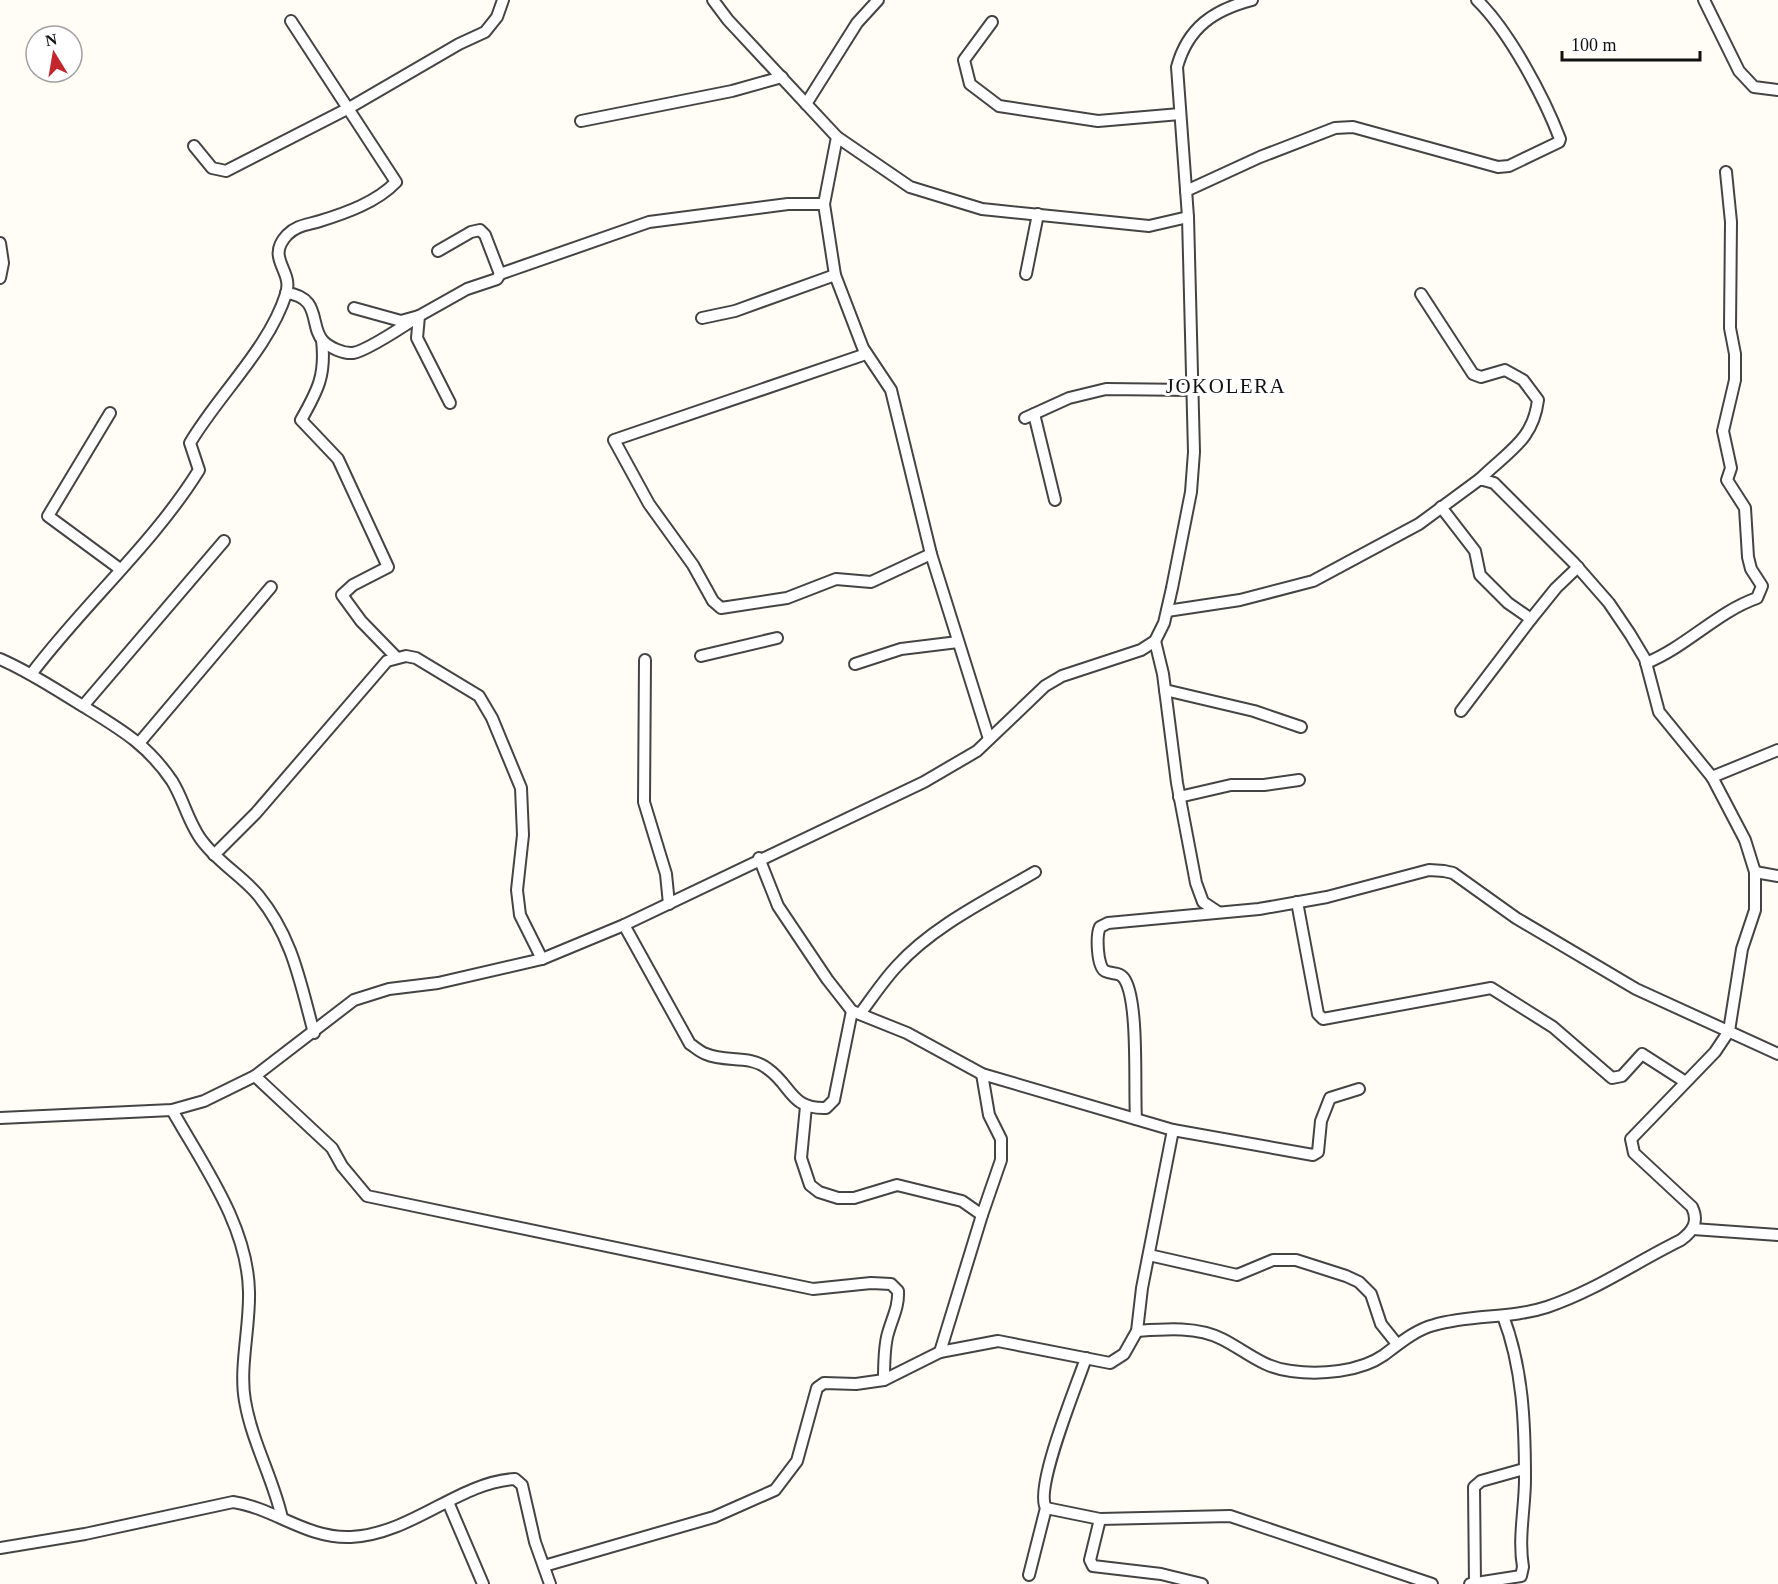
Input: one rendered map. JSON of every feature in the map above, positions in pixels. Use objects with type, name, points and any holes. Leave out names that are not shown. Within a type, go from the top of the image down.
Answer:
[{"type":"street","points":[[194,146],[212,168],[226,171],[349,108],[459,44],[485,32],[497,16],[503,0]]},
{"type":"street","points":[[713,0],[728,20],[837,137],[910,187],[982,209],[1149,226],[1188,217]]},
{"type":"street","points":[[806,104],[857,23],[878,0]]},
{"type":"street","points":[[1220,913],[1203,902],[1196,883],[1179,797],[1165,690],[1155,641],[1167,611],[1191,492],[1194,452],[1188,217],[1177,67],[1181,50],[1220,9],[1252,0]]},
{"type":"street","points":[[1186,190],[1260,157],[1335,128],[1364,129],[1498,167],[1509,166],[1559,142],[1560,139],[1542,94],[1492,15],[1477,0]]},
{"type":"street","points":[[1704,0],[1739,70],[1754,87],[1778,90]]},
{"type":"street","points":[[32,673],[178,504],[199,470],[190,443],[207,415],[272,327],[286,293],[287,279],[278,255],[279,245],[297,226],[336,216],[386,194],[396,182],[291,21]]},
{"type":"street","points":[[992,22],[964,60],[970,84],[999,106],[1098,121],[1180,114]]},
{"type":"street","points":[[581,121],[732,91],[782,77]]},
{"type":"street","points":[[837,137],[824,204],[835,275],[866,354],[891,390],[930,554],[989,740]]},
{"type":"street","points":[[1647,663],[1663,656],[1735,608],[1757,598],[1762,586],[1751,569],[1748,557],[1745,508],[1727,480],[1731,468],[1723,431],[1735,380],[1735,354],[1730,328],[1731,222],[1726,172]]},
{"type":"street","points":[[322,340],[341,352],[354,353],[401,329],[418,316],[467,289],[497,279],[500,274],[649,222],[788,204],[824,204]]},
{"type":"street","points":[[1026,274],[1038,214]]},
{"type":"street","points":[[438,252],[471,232],[480,230],[485,235],[500,274]]},
{"type":"street","points":[[0,243],[3,263],[0,278]]},
{"type":"street","points":[[702,318],[735,311],[835,275]]},
{"type":"street","points":[[286,293],[299,295],[309,305],[322,340],[325,364],[319,389],[301,420],[338,459],[388,567],[353,585],[342,595],[361,621],[396,657]]},
{"type":"street","points":[[1167,611],[1240,600],[1313,581],[1419,524],[1480,479],[1527,436],[1536,420],[1538,400],[1523,380],[1505,370],[1480,377],[1473,374],[1421,294]]},
{"type":"street","points":[[354,308],[401,321],[418,316]]},
{"type":"street","points":[[418,316],[417,338],[450,403]]},
{"type":"street","points":[[866,354],[614,440],[649,504],[693,565],[713,601],[721,608],[787,598],[836,579],[871,582],[930,554]]},
{"type":"street","points":[[1055,500],[1030,416],[1069,398],[1106,389],[1192,390]]},
{"type":"street","points":[[661,421],[725,411],[752,399]]},
{"type":"street","points":[[110,413],[48,516],[120,569]]},
{"type":"street","points":[[1480,479],[1494,483],[1578,567],[1609,603],[1647,663],[1659,712],[1712,777],[1745,840],[1755,872],[1755,910],[1742,949],[1729,1031],[1715,1052],[1633,1134],[1630,1143],[1638,1157],[1690,1203],[1695,1212],[1694,1229]]},
{"type":"street","points":[[1441,507],[1475,551],[1480,575],[1508,603],[1532,619]]},
{"type":"street","points":[[83,706],[224,541]]},
{"type":"street","points":[[1461,711],[1556,588],[1578,567]]},
{"type":"street","points":[[140,742],[272,587]]},
{"type":"street","points":[[701,656],[777,638]]},
{"type":"street","points":[[0,1118],[172,1110],[204,1101],[255,1076],[314,1033],[354,1000],[389,989],[472,976],[542,959],[624,925],[759,858],[924,783],[968,758],[1045,686],[1062,676],[1141,650],[1155,641]]},
{"type":"street","points":[[855,664],[901,649],[958,642]]},
{"type":"street","points":[[214,855],[256,813],[387,661],[406,656],[426,662],[472,691],[485,703],[521,788],[523,835],[517,890],[520,915],[542,959]]},
{"type":"street","points":[[0,658],[32,673],[140,742],[171,781],[201,840],[214,855],[258,894],[282,931],[295,956],[314,1033]]},
{"type":"street","points":[[645,660],[644,802],[666,874],[669,903]]},
{"type":"street","points":[[1165,690],[1254,711],[1301,728]]},
{"type":"street","points":[[1712,777],[1778,750]]},
{"type":"street","points":[[1179,797],[1231,785],[1264,785],[1299,780]]},
{"type":"street","points":[[759,858],[778,906],[827,979],[856,1013],[908,1033],[982,1074],[1173,1130],[1313,1155],[1318,1152],[1322,1121],[1330,1098],[1359,1089]]},
{"type":"street","points":[[1136,1119],[1135,1048],[1127,983],[1120,974],[1102,969],[1098,929],[1108,923],[1220,913],[1327,897],[1429,870],[1453,873],[1525,924],[1636,989],[1778,1054]]},
{"type":"street","points":[[624,925],[690,1044],[706,1054],[742,1059],[768,1069],[798,1102],[806,1106],[826,1108],[834,1100],[856,1013],[897,966],[945,927],[1035,872]]},
{"type":"street","points":[[1755,872],[1778,876]]},
{"type":"street","points":[[1297,902],[1318,1014],[1323,1019],[1491,988],[1553,1027],[1612,1078],[1622,1076],[1642,1054],[1684,1081]]},
{"type":"street","points":[[940,1352],[1001,1160],[1001,1139],[988,1115],[982,1074]]},
{"type":"street","points":[[255,1076],[316,1131],[367,1196],[813,1289],[871,1283],[891,1284],[898,1291],[898,1306],[892,1318],[885,1347],[884,1380]]},
{"type":"street","points":[[806,1106],[801,1158],[810,1185],[819,1192],[837,1198],[854,1198],[897,1185],[962,1201],[982,1215]]},
{"type":"street","points":[[172,1110],[212,1180],[243,1252],[249,1293],[244,1398],[257,1445],[277,1495],[282,1518]]},
{"type":"street","points":[[544,1566],[714,1517],[764,1496],[785,1480],[797,1461],[817,1388],[824,1383],[856,1384],[884,1380],[940,1352],[998,1341],[1114,1362],[1127,1349],[1137,1331],[1173,1130]]},
{"type":"street","points":[[1137,1331],[1202,1332],[1222,1339],[1254,1360],[1291,1371],[1316,1372],[1361,1366],[1384,1355],[1411,1335],[1433,1325],[1476,1317],[1503,1316],[1547,1307],[1582,1293],[1681,1240],[1694,1229],[1778,1235]]},
{"type":"street","points":[[1149,1255],[1237,1275],[1273,1260],[1296,1260],[1346,1276],[1359,1282],[1371,1294],[1381,1324],[1397,1344]]},
{"type":"street","points":[[1470,1584],[1521,1576],[1524,1469],[1521,1390],[1514,1345],[1503,1316]]},
{"type":"street","points":[[1029,1575],[1046,1508],[1043,1502],[1044,1479],[1086,1358]]},
{"type":"street","points":[[1474,1584],[1474,1487],[1481,1480],[1524,1469]]},
{"type":"street","points":[[0,1548],[85,1534],[233,1502],[247,1504],[307,1530],[330,1536],[352,1537],[408,1523],[448,1502],[505,1480],[519,1481],[525,1495],[539,1559],[550,1584]]},
{"type":"street","points":[[448,1502],[483,1584]]},
{"type":"street","points":[[1046,1508],[1100,1519],[1230,1516],[1432,1584]]},
{"type":"street","points":[[1100,1519],[1090,1560],[1093,1566],[1161,1574],[1202,1584]]},
{"type":"district","name":"JOKOLERA","points":[[1226,386]]}]
